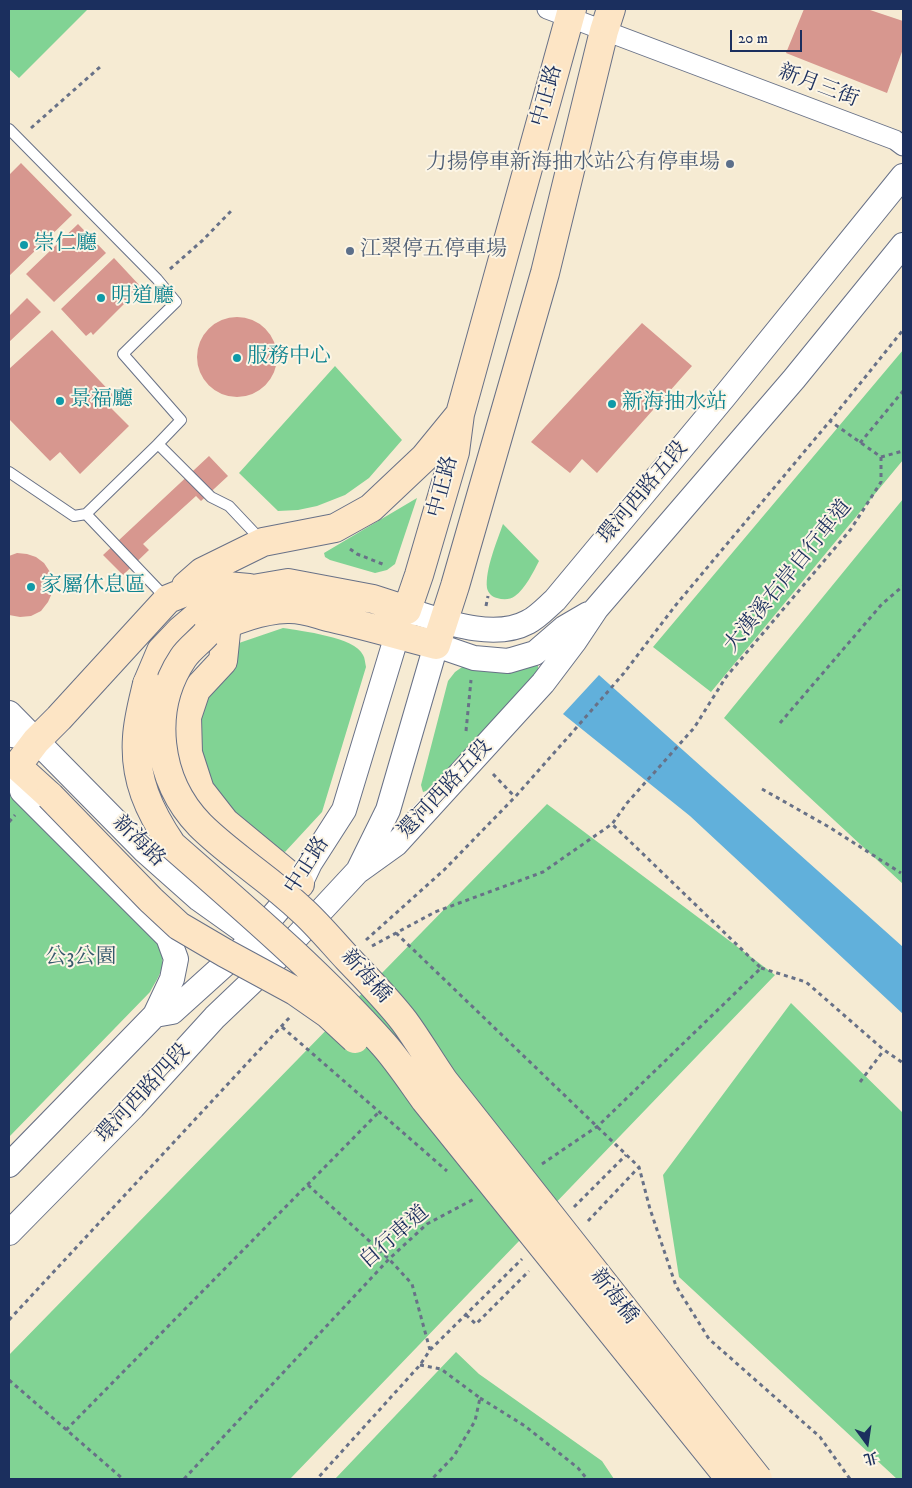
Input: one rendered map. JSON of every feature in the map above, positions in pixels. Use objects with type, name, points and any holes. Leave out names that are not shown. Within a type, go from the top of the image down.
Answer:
[{"type":"main road","name":"中正路","points":[[402,622],[419,576],[455,452],[460,414],[563,12]]},
{"type":"main road","name":"中正路","points":[[440,633],[545,273],[608,20]]},
{"type":"main road","points":[[425,1100],[386,1068],[328,1014],[295,991],[179,926],[18,766],[36,741],[168,600],[202,572],[263,542],[335,528],[371,508],[424,458],[460,414]]},
{"type":"main road","points":[[168,600],[205,584],[253,589],[288,583],[374,599],[402,622],[440,633]]},
{"type":"main road","name":"新海橋","points":[[253,589],[213,606],[201,613],[180,631],[161,651],[147,684],[136,736],[136,757],[146,800],[158,824],[172,845],[302,961],[386,1047],[425,1100],[730,1479]]},
{"type":"main road","name":"新海橋","points":[[402,622],[328,617],[305,610],[287,609],[244,617],[217,628],[183,657],[169,684],[163,706],[160,732],[162,748],[175,790],[184,807],[199,824],[217,842],[257,872],[304,913],[370,982],[403,1020],[449,1088],[758,1479]]},
{"type":"main road","points":[[217,628],[223,661],[196,690],[187,717],[188,753],[200,790],[225,822],[300,884]]},
{"type":"street","name":"新月三街","points":[[563,12],[608,20],[895,140],[903,146]]},
{"type":"street","name":"環河西路五段","points":[[440,633],[480,629],[505,630],[528,622],[555,600],[724,397],[903,176]]},
{"type":"street","name":"環河西路五段","points":[[596,609],[794,379],[903,245]]},
{"type":"street","points":[[440,633],[474,658],[508,661],[536,653],[564,628],[596,609]]},
{"type":"street","name":"還河西路五段","points":[[279,956],[357,872],[396,844],[544,683],[596,609]]},
{"type":"street","name":"中正路","points":[[254,938],[300,884],[310,863],[344,810],[402,622]]},
{"type":"street","name":"中正路","points":[[357,872],[388,810],[440,633]]},
{"type":"street","name":"新海路","points":[[9,713],[145,851],[199,899],[279,956]]},
{"type":"street","points":[[9,737],[36,741]]},
{"type":"street","points":[[18,766],[22,791],[168,937],[176,959],[172,979],[156,1015]]},
{"type":"street","name":"環河西路四段","points":[[9,1166],[156,1015],[172,1012],[254,938]]},
{"type":"street","name":"環河西路四段","points":[[9,1233],[133,1107],[215,1017],[279,956]]},
{"type":"lane","points":[[9,129],[157,279],[176,302],[123,354],[181,420],[86,514],[74,516],[9,472]]},
{"type":"lane","points":[[158,444],[211,497],[229,506],[263,542]]},
{"type":"lane","points":[[86,514],[168,600]]},
{"type":"path","points":[[20,140],[59,102],[100,67]]},
{"type":"path","points":[[157,279],[203,240],[233,209]]},
{"type":"path","points":[[361,945],[444,870],[515,797],[570,735],[624,673],[681,599],[830,421],[903,330]]},
{"type":"path","points":[[860,443],[903,391]]},
{"type":"path","points":[[830,421],[881,457],[903,451]]},
{"type":"path","name":"大漢溪右岸自行車道","points":[[372,947],[435,912],[543,872],[612,824],[627,803],[694,728],[726,677],[851,529],[881,482],[881,457]]},
{"type":"path","points":[[345,544],[357,554],[385,566]]},
{"type":"path","points":[[780,723],[882,604],[903,586]]},
{"type":"path","points":[[465,734],[472,672]]},
{"type":"path","points":[[494,774],[515,797]]},
{"type":"path","points":[[762,789],[829,827],[902,873]]},
{"type":"path","points":[[612,824],[761,968],[806,982],[884,1050],[903,1062]]},
{"type":"path","points":[[396,934],[639,1167],[650,1209],[676,1286],[709,1339],[820,1438],[850,1479]]},
{"type":"path","points":[[539,1166],[598,1126],[761,968]]},
{"type":"path","points":[[9,1320],[294,1013]]},
{"type":"path","points":[[282,1027],[447,1171]]},
{"type":"path","points":[[860,1082],[884,1050]]},
{"type":"path","points":[[66,1430],[379,1112]]},
{"type":"path","points":[[582,1228],[639,1167]]},
{"type":"path","points":[[308,1185],[388,1259],[412,1284],[430,1350],[420,1365],[316,1479]]},
{"type":"path","name":"自行車道","points":[[184,1479],[388,1259],[428,1224],[477,1198]]},
{"type":"path","points":[[466,1315],[476,1324],[535,1265]]},
{"type":"path","points":[[420,1365],[441,1369],[480,1398],[525,1426],[578,1468],[587,1479]]},
{"type":"path","points":[[9,1380],[123,1479]]},
{"type":"path","points":[[432,1479],[454,1456],[475,1421],[480,1398]]},
{"type":"green space","points":[[9,9],[88,9],[19,78],[9,69]]},
{"type":"green space","points":[[903,350],[903,460],[711,692],[653,647]]},
{"type":"green space","points":[[335,366],[402,440],[369,478],[345,495],[317,506],[298,510],[278,511],[239,473]]},
{"type":"green space","points":[[417,498],[395,564],[387,570],[375,573],[325,557],[324,553]]},
{"type":"green space","points":[[903,499],[903,884],[724,718]]},
{"type":"green space","points":[[503,524],[539,561],[529,580],[519,593],[513,597],[499,599],[489,593],[487,581],[490,564]]},
{"type":"green space","points":[[283,628],[327,636],[350,644],[363,655],[366,667],[322,812],[285,852],[258,838],[226,805],[203,773],[195,701],[239,643]]},
{"type":"green space","points":[[532,664],[538,666],[538,672],[429,790],[423,792],[421,785],[448,681],[455,672],[465,665]]},
{"type":"green space","name":"公3公園","points":[[9,790],[147,922],[159,943],[163,961],[160,974],[150,992],[9,1137]]},
{"type":"green space","points":[[547,804],[775,975],[290,1479],[9,1479],[9,1355]]},
{"type":"green space","points":[[791,1003],[903,1113],[903,1479],[897,1479],[679,1277],[663,1175]]},
{"type":"green space","points":[[456,1352],[479,1374],[602,1461],[614,1479],[335,1479]]},
{"type":"water","points":[[599,675],[903,947],[903,1014],[690,816],[563,714]]},
{"type":"building","points":[[804,9],[867,9],[903,21],[903,49],[887,93],[786,53]]},
{"type":"building","name":"崇仁廳","points":[[21,163],[72,215],[9,276],[9,175]]},
{"type":"building","points":[[78,224],[106,253],[54,302],[26,274]]},
{"type":"building","name":"明道廳","points":[[114,258],[141,287],[93,335],[91,332],[86,336],[61,309]]},
{"type":"building","points":[[27,298],[41,312],[9,342],[9,316]]},
{"type":"building","name":"服務中心","points":[[237,317],[252,320],[265,329],[274,342],[277,357],[274,372],[265,385],[252,394],[237,397],[222,394],[209,385],[200,372],[197,357],[200,342],[209,329],[222,320]]},
{"type":"building","name":"新海抽水站","points":[[642,323],[692,366],[597,473],[582,459],[570,473],[531,442]]},
{"type":"building","name":"景福廳","points":[[52,330],[116,398],[108,405],[129,426],[80,474],[60,452],[50,461],[9,419],[9,369]]},
{"type":"building","points":[[209,456],[228,476],[201,501],[196,496],[143,544],[149,550],[123,575],[103,555]]},
{"type":"building","name":"家屬休息區","points":[[17,553],[36,557],[44,563],[50,572],[53,582],[52,593],[48,602],[41,611],[31,616],[9,615],[9,556]]},
{"type":"place","name":"力揚停車新海抽水站公有停車場","points":[[730,164]]},
{"type":"place","name":"崇仁廳","points":[[24,245]]},
{"type":"place","name":"江翠停五停車場","points":[[350,251]]},
{"type":"place","name":"明道廳","points":[[101,298]]},
{"type":"place","name":"服務中心","points":[[237,358]]},
{"type":"place","name":"景福廳","points":[[60,401]]},
{"type":"place","name":"新海抽水站","points":[[612,404]]},
{"type":"place","name":"家屬休息區","points":[[31,587]]}]
